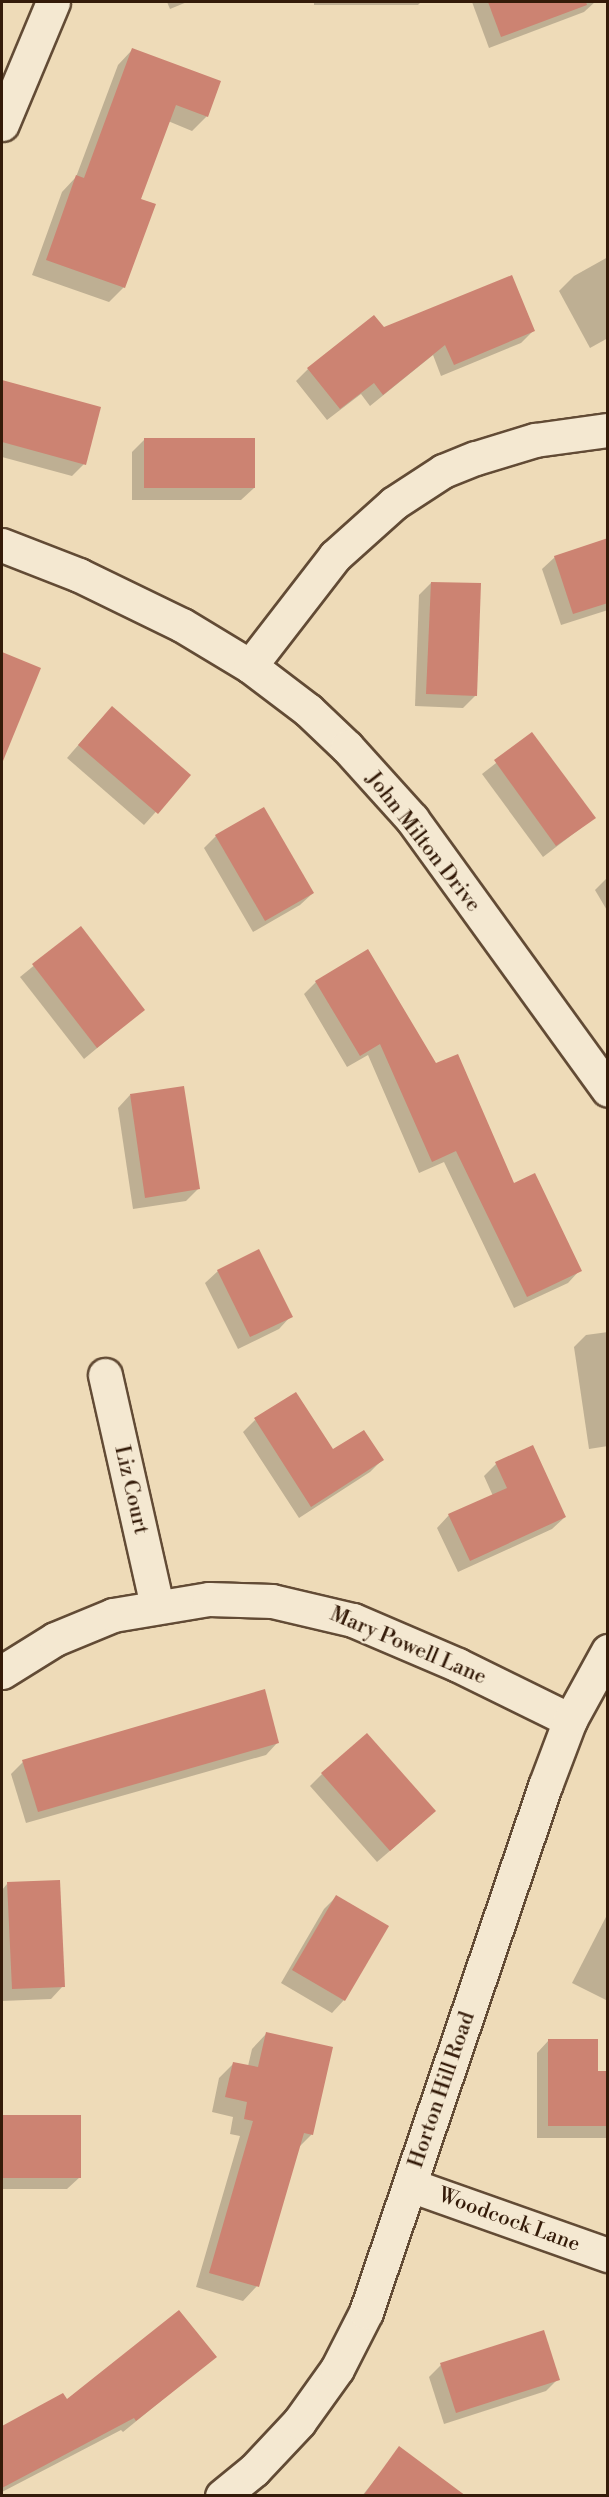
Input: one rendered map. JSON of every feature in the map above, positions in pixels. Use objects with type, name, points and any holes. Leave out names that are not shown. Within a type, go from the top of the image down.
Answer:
[{"type":"street","points":[[2,124],[53,2]]},
{"type":"street","points":[[250,666],[335,556],[394,503],[443,471],[476,458],[535,440],[608,430]]},
{"type":"street","name":"John Milton Drive","points":[[2,545],[79,575],[182,625],[250,666],[347,747],[412,819],[608,1090]]},
{"type":"street","name":"Liz Court","points":[[105,1375],[157,1605]]},
{"type":"street","name":"Mary Powell Lane","points":[[2,1672],[55,1639],[113,1615],[157,1605],[209,1599],[272,1601],[313,1608],[353,1620],[458,1665],[570,1720]]},
{"type":"street","name":"Horton Hill Road","points":[[222,2496],[254,2470],[299,2422],[337,2369],[366,2312],[545,1786],[570,1720],[608,1651]]},
{"type":"street","name":"Woodcock Lane","points":[[410,2185],[608,2255]]},
{"type":"building","points":[[488,2],[586,2],[587,5],[501,37]]},
{"type":"building","points":[[132,48],[221,81],[208,117],[176,105],[141,199],[156,204],[125,288],[46,260],[76,175],[84,178]]},
{"type":"building","points":[[512,275],[535,331],[454,365],[445,345],[383,395],[374,383],[340,409],[307,368],[374,315],[384,327]]},
{"type":"building","points":[[2,380],[101,407],[86,465],[2,442]]},
{"type":"building","points":[[144,438],[255,438],[255,488],[144,488]]},
{"type":"building","points":[[608,538],[608,603],[573,614],[554,556]]},
{"type":"building","points":[[431,582],[481,583],[477,696],[426,694]]},
{"type":"building","points":[[2,652],[41,668],[3,761],[2,761]]},
{"type":"building","points":[[112,706],[191,775],[158,814],[78,745]]},
{"type":"building","points":[[532,732],[596,818],[556,846],[494,760]]},
{"type":"building","points":[[264,807],[314,893],[265,921],[215,835]]},
{"type":"building","points":[[81,926],[145,1010],[97,1048],[32,964]]},
{"type":"building","points":[[368,949],[436,1063],[458,1054],[514,1183],[535,1173],[582,1271],[527,1297],[456,1151],[432,1162],[380,1044],[360,1056],[315,981]]},
{"type":"building","points":[[184,1086],[200,1189],[145,1198],[130,1094]]},
{"type":"building","points":[[259,1249],[293,1317],[250,1337],[217,1270]]},
{"type":"building","points":[[296,1392],[333,1449],[364,1430],[384,1460],[311,1507],[254,1418]]},
{"type":"building","points":[[533,1445],[566,1517],[470,1561],[448,1514],[507,1488],[495,1462]]},
{"type":"building","points":[[265,1689],[279,1743],[38,1812],[22,1760]]},
{"type":"building","points":[[367,1733],[436,1811],[390,1851],[321,1773]]},
{"type":"building","points":[[60,1880],[65,1987],[12,1989],[7,1882]]},
{"type":"building","points":[[336,1895],[389,1926],[345,2001],[292,1970]]},
{"type":"building","points":[[266,2032],[333,2047],[313,2135],[304,2133],[259,2287],[209,2273],[253,2121],[244,2119],[247,2102],[225,2097],[233,2062],[258,2067]]},
{"type":"building","points":[[548,2039],[598,2039],[598,2071],[608,2071],[608,2126],[548,2126]]},
{"type":"building","points":[[2,2115],[81,2115],[81,2178],[2,2178]]},
{"type":"building","points":[[179,2310],[217,2357],[136,2421],[134,2418],[2,2488],[2,2426],[63,2393],[67,2399]]},
{"type":"building","points":[[544,2330],[560,2380],[456,2413],[440,2363]]},
{"type":"building","points":[[399,2446],[466,2496],[363,2496]]}]
